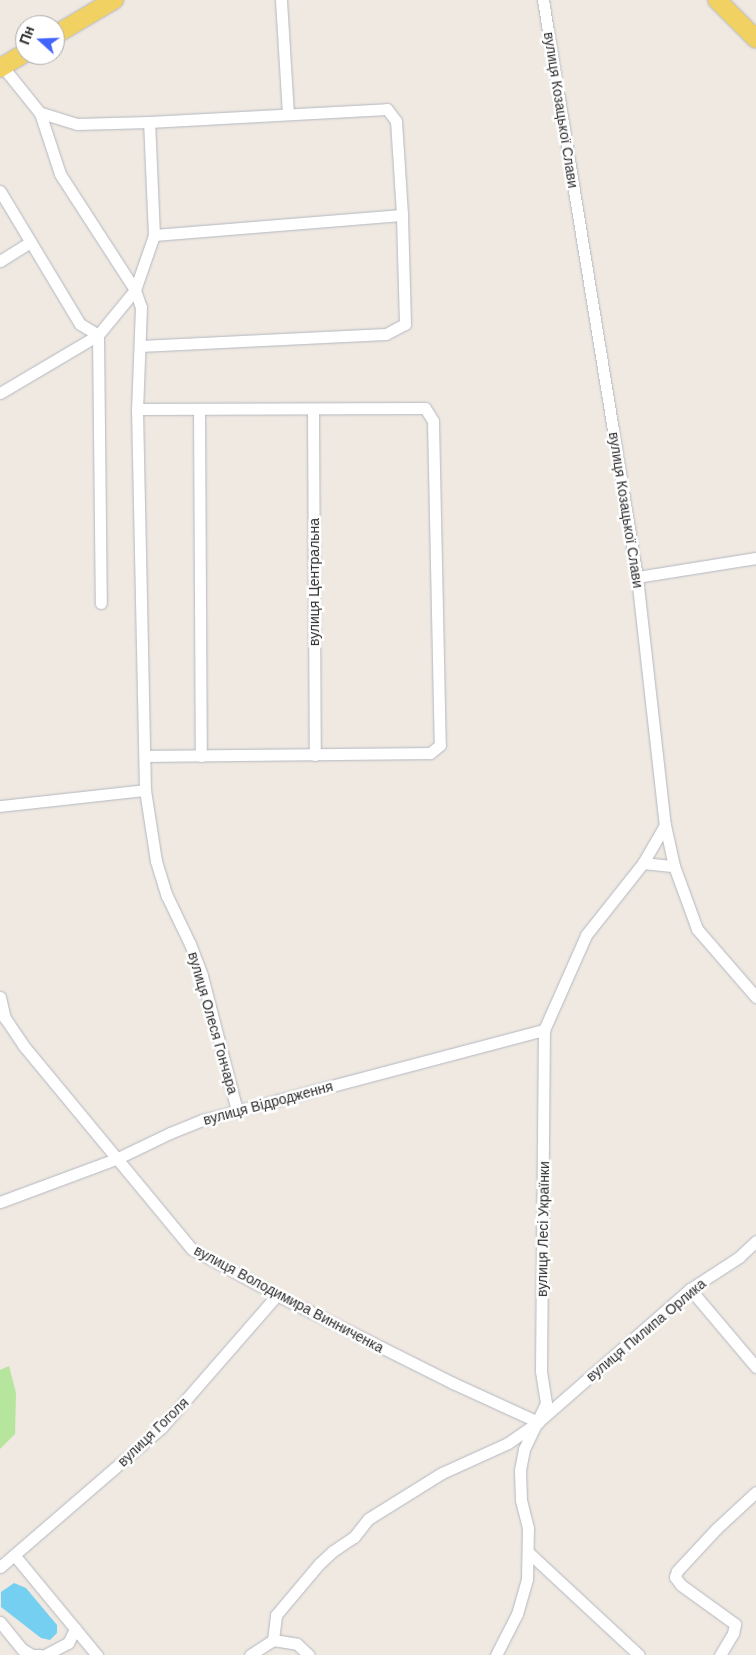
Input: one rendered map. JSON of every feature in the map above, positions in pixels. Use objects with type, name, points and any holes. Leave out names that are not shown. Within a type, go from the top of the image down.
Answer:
[{"type":"main road","points":[[65,29],[114,0]]},
{"type":"main road","points":[[717,0],[756,39]]},
{"type":"main road","points":[[1,67],[15,59]]},
{"type":"street","points":[[281,0],[288,114]]},
{"type":"street","name":"вулиця Козацької Слави","points":[[544,0],[637,577],[665,825],[674,866],[697,929],[756,997]]},
{"type":"street","points":[[1,67],[40,113],[60,174],[135,290]]},
{"type":"street","points":[[40,113],[76,124],[149,122],[387,109],[396,121],[402,215],[405,324],[386,334],[140,346]]},
{"type":"street","points":[[0,393],[98,335],[135,290],[154,235],[149,122]]},
{"type":"street","points":[[0,191],[80,324],[98,335]]},
{"type":"street","points":[[154,235],[402,215]]},
{"type":"street","points":[[0,261],[31,242]]},
{"type":"street","name":"вулиця Олеся Гончара","points":[[135,290],[141,307],[137,409],[145,790],[156,861],[167,896],[190,944],[202,976],[237,1110]]},
{"type":"street","points":[[98,335],[101,603]]},
{"type":"street","name":"вулиця Центральна","points":[[313,408],[315,755]]},
{"type":"street","points":[[137,409],[425,408],[433,421],[440,745],[430,753],[201,756],[145,761]]},
{"type":"street","points":[[199,409],[201,756]]},
{"type":"street","points":[[637,577],[756,558]]},
{"type":"street","points":[[0,806],[145,790]]},
{"type":"street","name":"вулиця Лесі Українки","points":[[496,1655],[517,1614],[527,1578],[528,1528],[521,1500],[520,1470],[524,1448],[546,1403],[541,1370],[544,1030],[586,935],[643,863],[665,825]]},
{"type":"street","points":[[643,863],[674,866]]},
{"type":"street","name":"вулиця Володимира Винниченка","points":[[0,997],[5,1018],[23,1045],[192,1249],[277,1295],[453,1384],[538,1422]]},
{"type":"street","name":"вулиця Відродження","points":[[0,1202],[118,1158],[170,1133],[237,1110],[544,1030]]},
{"type":"street","name":"вулиця Пилипа Орлика","points":[[538,1422],[690,1290],[740,1257],[756,1241]]},
{"type":"street","points":[[690,1290],[756,1368]]},
{"type":"street","name":"вулиця Гоголя","points":[[0,1567],[162,1427],[277,1295]]},
{"type":"street","points":[[273,1640],[276,1615],[319,1564],[333,1551],[354,1537],[368,1519],[442,1472],[508,1443],[538,1422]]},
{"type":"street","points":[[720,1655],[733,1633],[735,1624],[681,1585],[676,1577],[677,1571],[716,1529],[756,1492]]},
{"type":"street","points":[[528,1552],[639,1655]]},
{"type":"street","points":[[15,1556],[96,1655]]},
{"type":"street","points":[[0,1622],[22,1649],[32,1654],[40,1655]]},
{"type":"street","points":[[45,1655],[68,1643],[75,1628]]},
{"type":"street","points":[[250,1655],[273,1640],[297,1644],[309,1655]]},
{"type":"green space","points":[[9,1366],[16,1393],[15,1434],[0,1449],[0,1370]]},
{"type":"water","points":[[14,1583],[26,1588],[57,1625],[57,1633],[50,1640],[41,1638],[1,1607],[1,1592]]}]
